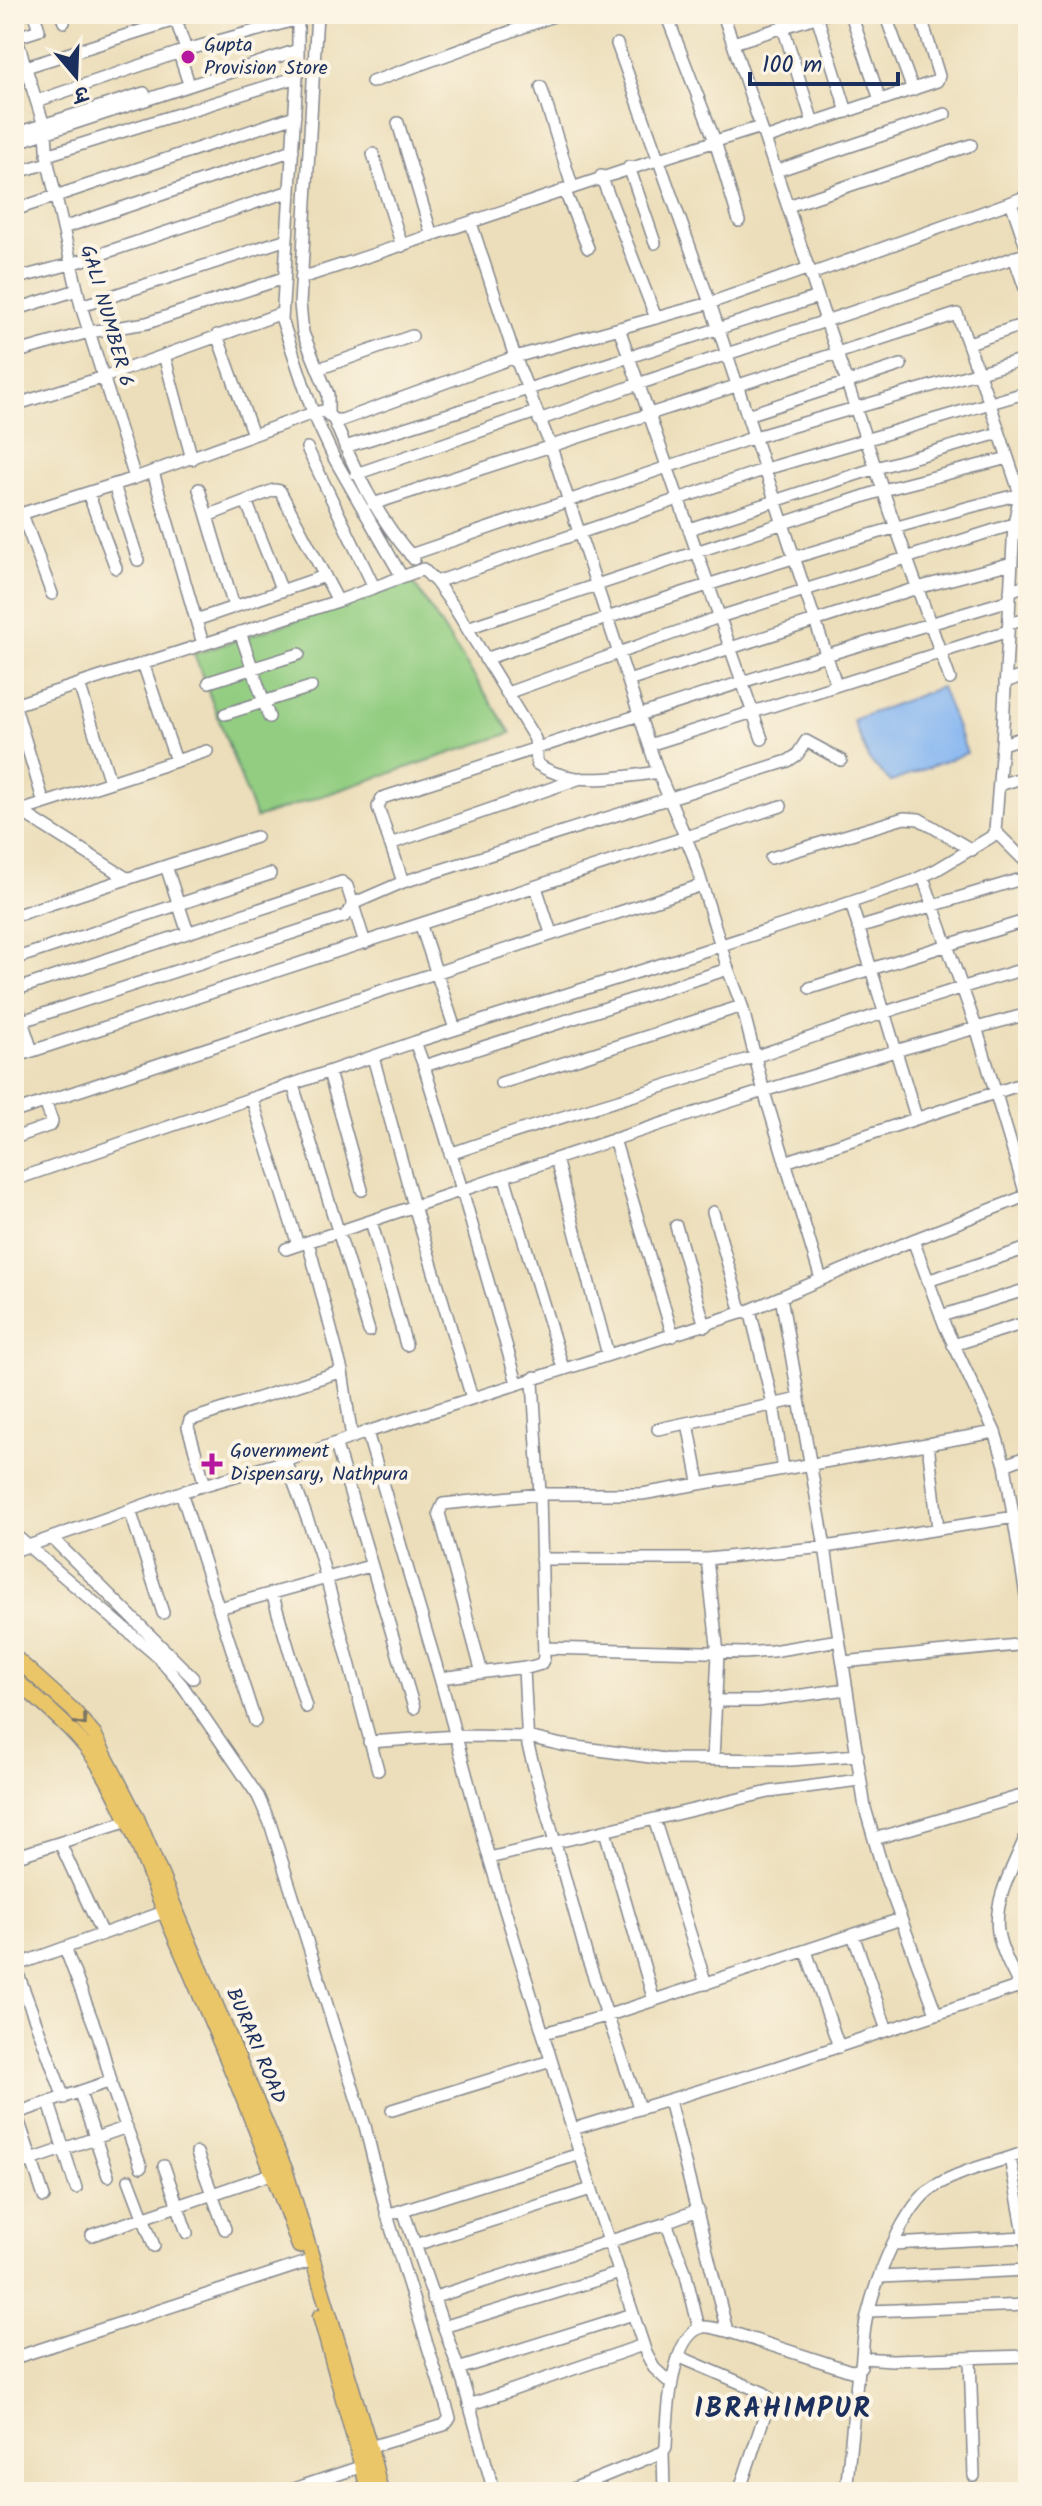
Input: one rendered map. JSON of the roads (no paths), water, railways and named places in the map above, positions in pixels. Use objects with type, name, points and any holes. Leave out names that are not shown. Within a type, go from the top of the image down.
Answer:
[{"type":"main road","name":"BURARI ROAD","points":[[14,1657],[73,1710],[95,1736],[132,1820],[279,2172],[381,2492]]},
{"type":"main road","name":"BURARI ROAD","points":[[14,1678],[89,1751],[132,1820]]},
{"type":"main road","name":"BURARI ROAD","points":[[365,2448],[363,2466],[369,2492]]},
{"type":"street","points":[[15,33],[39,30],[34,14]]},
{"type":"street","points":[[21,66],[175,17],[194,14]]},
{"type":"street","points":[[317,14],[301,324],[328,394],[324,413],[334,458],[412,573],[436,582],[467,628],[535,739],[537,764],[544,769],[581,778],[607,780],[656,765]]},
{"type":"street","points":[[372,82],[559,14]]},
{"type":"street","points":[[666,14],[715,141],[739,221]]},
{"type":"street","points":[[723,14],[950,679]]},
{"type":"street","points":[[851,14],[880,100]]},
{"type":"street","points":[[885,14],[913,90]]},
{"type":"street","points":[[301,278],[629,167],[715,141],[813,123],[937,81],[939,76],[920,14]]},
{"type":"street","points":[[733,43],[821,15],[847,112]]},
{"type":"street","points":[[37,101],[182,51],[298,16],[282,313],[285,331],[356,474],[373,504],[410,555],[412,573]]},
{"type":"street","points":[[175,17],[187,78]]},
{"type":"street","points":[[783,27],[813,123]]},
{"type":"street","name":"GALI NUMBER 6","points":[[15,33],[21,66],[45,128],[48,159],[81,306],[135,478]]},
{"type":"street","points":[[617,44],[710,303],[836,684]]},
{"type":"street","points":[[14,143],[45,128],[187,78],[298,47]]},
{"type":"street","points":[[14,134],[45,128],[298,47]]},
{"type":"street","points":[[14,173],[297,77]]},
{"type":"street","points":[[541,87],[588,248]]},
{"type":"street","points":[[776,171],[945,114]]},
{"type":"street","points":[[14,210],[295,116]]},
{"type":"street","points":[[398,123],[432,236]]},
{"type":"street","points":[[788,206],[971,145]]},
{"type":"street","points":[[63,228],[293,150]]},
{"type":"street","points":[[373,154],[402,246]]},
{"type":"street","points":[[629,167],[655,243]]},
{"type":"street","points":[[601,176],[656,318]]},
{"type":"street","points":[[14,279],[71,264],[290,191]]},
{"type":"street","points":[[52,594],[18,515],[324,413],[342,420],[515,357],[710,303],[1028,196]]},
{"type":"street","points":[[356,474],[826,323],[1028,253],[1011,202]]},
{"type":"street","points":[[471,223],[515,357],[551,447],[649,745],[702,885],[742,1006],[764,1092],[821,1279]]},
{"type":"street","points":[[81,306],[287,239]]},
{"type":"street","points":[[1014,257],[1028,297]]},
{"type":"street","points":[[14,353],[89,332],[147,323],[284,278]]},
{"type":"street","points":[[14,310],[77,290]]},
{"type":"street","points":[[345,447],[818,297]]},
{"type":"street","points":[[14,405],[104,377],[282,313]]},
{"type":"street","points":[[14,1180],[415,1042],[851,903],[923,877],[975,848],[993,834],[1002,744],[1014,524],[1023,507],[1024,491],[1008,458],[957,314],[373,504]]},
{"type":"street","points":[[969,343],[1028,323]]},
{"type":"street","points":[[619,328],[762,739]]},
{"type":"street","points":[[217,335],[253,435]]},
{"type":"street","points":[[318,369],[412,336]]},
{"type":"street","points":[[164,355],[192,459]]},
{"type":"street","points":[[410,555],[755,437],[1028,358]]},
{"type":"street","points":[[747,415],[901,365]]},
{"type":"street","points":[[436,582],[766,469],[1028,392]]},
{"type":"street","points":[[689,529],[876,468],[999,433]]},
{"type":"street","points":[[307,448],[374,587]]},
{"type":"street","points":[[467,628],[883,490],[1008,458]]},
{"type":"street","points":[[153,472],[203,644]]},
{"type":"street","points":[[114,485],[138,560]]},
{"type":"street","points":[[199,489],[234,607]]},
{"type":"street","points":[[207,516],[274,490],[280,491],[338,601]]},
{"type":"street","points":[[485,659],[707,583],[1024,491]]},
{"type":"street","points":[[88,493],[116,568]]},
{"type":"street","points":[[246,501],[282,591]]},
{"type":"street","points":[[507,693],[719,617],[1014,524]]},
{"type":"street","points":[[1013,546],[1028,541]]},
{"type":"street","points":[[628,681],[814,619],[1012,563]]},
{"type":"street","points":[[44,803],[14,704],[338,601],[412,573]]},
{"type":"street","points":[[196,620],[325,576]]},
{"type":"street","points":[[403,882],[378,807],[382,798],[535,752],[930,623],[1010,595],[1028,584]]},
{"type":"street","points":[[649,745],[941,652],[1028,618]]},
{"type":"street","points":[[240,632],[269,717]]},
{"type":"street","points":[[209,682],[299,654]]},
{"type":"street","points":[[143,663],[176,761]]},
{"type":"street","points":[[1005,682],[1028,674]]},
{"type":"street","points":[[79,684],[110,782]]},
{"type":"street","points":[[225,714],[311,687]]},
{"type":"street","points":[[1002,744],[1028,736]]},
{"type":"street","points":[[19,1018],[345,916],[360,900],[403,882],[788,761],[797,755],[803,742],[809,742],[841,760]]},
{"type":"street","points":[[17,809],[207,751]]},
{"type":"street","points":[[999,785],[1028,776]]},
{"type":"street","points":[[390,844],[581,778]]},
{"type":"street","points":[[14,1057],[781,806]]},
{"type":"street","points":[[17,809],[128,879]]},
{"type":"street","points":[[771,858],[904,818],[919,819],[975,848]]},
{"type":"street","points":[[993,834],[1028,864]]},
{"type":"street","points":[[14,916],[256,837]]},
{"type":"street","points":[[166,866],[188,933]]},
{"type":"street","points":[[14,959],[270,874]]},
{"type":"street","points":[[14,1551],[181,1492],[746,1312],[1027,1195],[976,1027],[923,877]]},
{"type":"street","points":[[858,928],[1025,878]]},
{"type":"street","points":[[14,990],[342,882],[347,886],[365,943]]},
{"type":"street","points":[[14,1112],[702,885]]},
{"type":"street","points":[[536,887],[551,933]]},
{"type":"street","points":[[851,903],[916,1117]]},
{"type":"street","points":[[810,988],[1028,920]]},
{"type":"street","points":[[421,926],[455,1029]]},
{"type":"street","points":[[450,1154],[962,986],[1028,968]]},
{"type":"street","points":[[424,1066],[728,969]]},
{"type":"street","points":[[14,996],[32,1051]]},
{"type":"street","points":[[501,1083],[742,1006]]},
{"type":"street","points":[[297,1246],[614,1139],[976,1027],[1028,1014]]},
{"type":"street","points":[[415,1042],[462,1190],[517,1383]]},
{"type":"street","points":[[373,1057],[472,1398]]},
{"type":"street","points":[[329,1072],[362,1190]]},
{"type":"street","points":[[785,1162],[1028,1082]]},
{"type":"street","points":[[293,1085],[369,1331]]},
{"type":"street","points":[[252,1099],[297,1246],[342,1371],[352,1438]]},
{"type":"street","points":[[14,1138],[51,1125],[45,1102]]},
{"type":"street","points":[[614,1139],[673,1336]]},
{"type":"street","points":[[556,1159],[608,1355]]},
{"type":"street","points":[[504,1176],[563,1368]]},
{"type":"street","points":[[713,1212],[773,1404],[783,1468]]},
{"type":"street","points":[[371,1221],[406,1345]]},
{"type":"street","points":[[676,1226],[705,1326]]},
{"type":"street","points":[[913,1240],[953,1345],[995,1432],[1023,1541],[1028,1608]]},
{"type":"street","points":[[927,1281],[1028,1248]]},
{"type":"street","points":[[941,1316],[1028,1289]]},
{"type":"street","points":[[781,1297],[825,1547],[858,1755],[859,1780],[874,1839],[936,2013]]},
{"type":"street","points":[[953,1345],[1028,1322]]},
{"type":"street","points":[[205,1485],[188,1427],[190,1420],[342,1371]]},
{"type":"street","points":[[440,1678],[543,1663],[535,1377]]},
{"type":"street","points":[[658,1429],[799,1399]]},
{"type":"street","points":[[688,1423],[699,1482]]},
{"type":"street","points":[[367,1432],[457,1736],[489,1858],[591,2189],[643,2345],[654,2368],[670,2383]]},
{"type":"street","points":[[482,1673],[439,1510],[443,1504],[540,1494],[632,1494],[995,1432]]},
{"type":"street","points":[[928,1444],[938,1528]]},
{"type":"street","points":[[336,1445],[414,1708]]},
{"type":"street","points":[[1005,1465],[1028,1456]]},
{"type":"street","points":[[286,1461],[326,1578],[378,1770]]},
{"type":"street","points":[[181,1492],[255,1721]]},
{"type":"street","points":[[130,1510],[163,1613]]},
{"type":"street","points":[[541,1559],[707,1559],[825,1547],[1015,1517]]},
{"type":"street","points":[[14,1534],[41,1542],[193,1678]]},
{"type":"street","points":[[41,1542],[157,1656],[182,1685],[258,1796],[270,1823],[394,2213],[450,2418],[444,2425],[365,2448]]},
{"type":"street","points":[[707,1559],[718,1653],[713,1759]]},
{"type":"street","points":[[219,1608],[370,1566]]},
{"type":"street","points":[[272,1593],[306,1707]]},
{"type":"street","points":[[544,1648],[718,1653],[772,1651],[839,1640]]},
{"type":"street","points":[[843,1662],[1028,1644]]},
{"type":"street","points":[[525,1667],[528,1746],[606,2016],[639,2107]]},
{"type":"street","points":[[717,1701],[758,1701],[847,1689]]},
{"type":"street","points":[[369,1742],[457,1736],[528,1737],[653,1758],[791,1760],[858,1755]]},
{"type":"street","points":[[489,1858],[769,1792],[859,1780]]},
{"type":"street","points":[[874,1839],[1028,1794]]},
{"type":"street","points":[[654,1819],[706,1984]]},
{"type":"street","points":[[14,1857],[132,1820]]},
{"type":"street","points":[[605,1831],[654,2001]]},
{"type":"street","points":[[1028,1831],[998,1911],[1000,1940],[1028,2002]]},
{"type":"street","points":[[60,1843],[102,1934]]},
{"type":"street","points":[[64,2098],[15,1966],[170,1909]]},
{"type":"street","points":[[544,2033],[654,2001],[901,1919]]},
{"type":"street","points":[[853,1935],[887,2030]]},
{"type":"street","points":[[65,1948],[99,2038],[110,2082],[141,2167]]},
{"type":"street","points":[[806,1951],[839,2047]]},
{"type":"street","points":[[573,2129],[839,2047],[1020,1986]]},
{"type":"street","points":[[392,2110],[551,2061]]},
{"type":"street","points":[[44,2197],[15,2113],[110,2082]]},
{"type":"street","points":[[80,2093],[108,2176]]},
{"type":"street","points":[[669,2100],[727,2331]]},
{"type":"street","points":[[49,2103],[76,2188]]},
{"type":"street","points":[[14,2166],[127,2127]]},
{"type":"street","points":[[846,2492],[869,2311],[893,2244],[916,2202],[932,2188],[948,2178],[1028,2151]]},
{"type":"street","points":[[197,2153],[225,2229]]},
{"type":"street","points":[[394,2213],[580,2154]]},
{"type":"street","points":[[1010,2158],[1028,2254]]},
{"type":"street","points":[[164,2166],[187,2233]]},
{"type":"street","points":[[92,2235],[279,2172]]},
{"type":"street","points":[[129,2180],[154,2246]]},
{"type":"street","points":[[415,2245],[591,2189]]},
{"type":"street","points":[[432,2298],[667,2223],[698,2210]]},
{"type":"street","points":[[394,2213],[415,2245],[458,2369],[494,2492]]},
{"type":"street","points":[[667,2223],[685,2271],[699,2328]]},
{"type":"street","points":[[893,2244],[1025,2237]]},
{"type":"street","points":[[14,2358],[309,2262]]},
{"type":"street","points":[[881,2277],[1028,2270]]},
{"type":"street","points":[[443,2327],[620,2273]]},
{"type":"street","points":[[869,2311],[1028,2305]]},
{"type":"street","points":[[458,2369],[633,2314]]},
{"type":"street","points":[[664,2492],[663,2452],[666,2447],[670,2383],[688,2339],[699,2328],[727,2331],[851,2371],[860,2364],[892,2360],[1028,2356]]},
{"type":"street","points":[[469,2405],[643,2345]]},
{"type":"street","points":[[680,2357],[764,2393],[770,2399],[739,2492]]},
{"type":"street","points":[[970,2358],[974,2476]]},
{"type":"street","points":[[565,2492],[580,2489],[663,2452]]},
{"type":"street","points":[[285,2492],[363,2466]]},
{"type":"water","points":[[941,687],[967,753],[891,782],[869,760],[853,720]]},
{"type":"place","name":"Gupta Provision Store","points":[[188,57]]},
{"type":"place","name":"Government Dispensary, Nathpura","points":[[212,1464]]},
{"type":"district","name":"IBRAHIMPUR","points":[[783,2409]]}]
